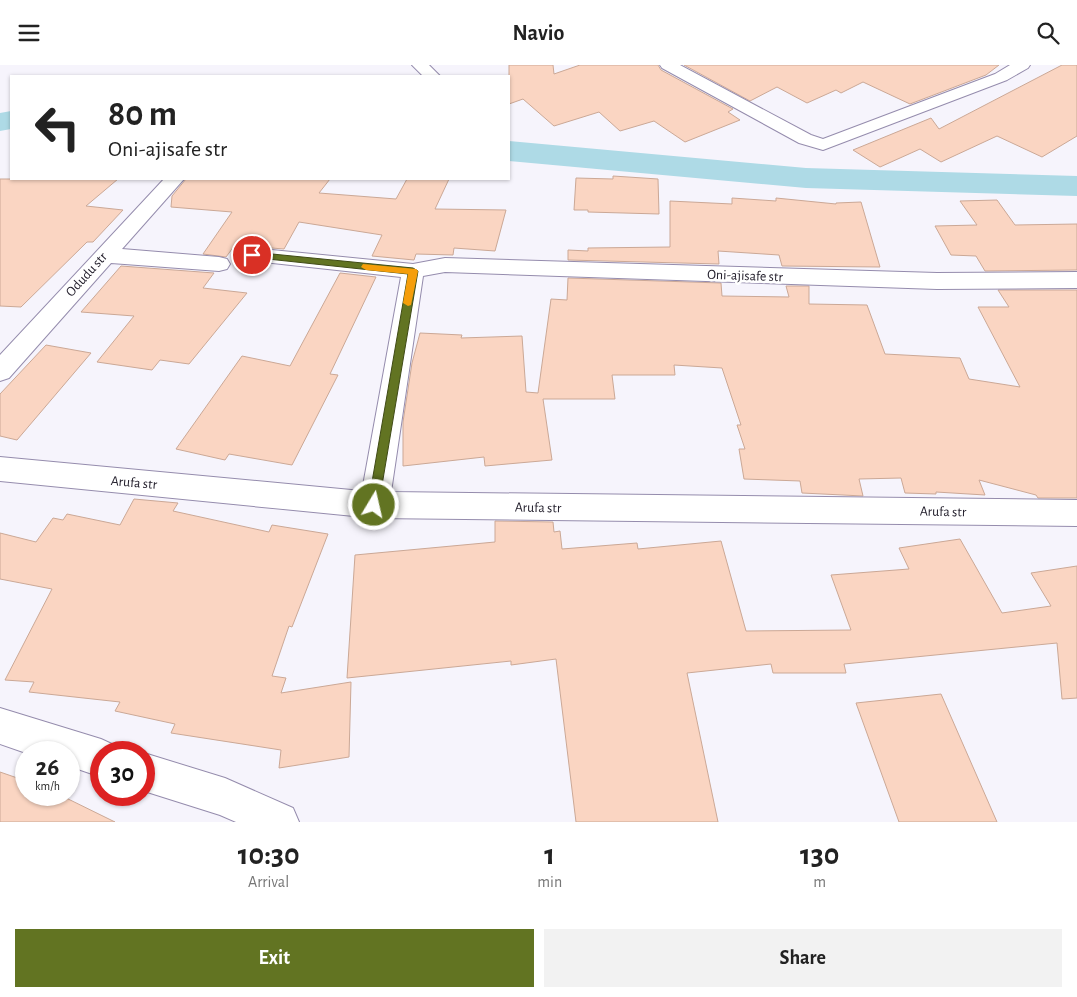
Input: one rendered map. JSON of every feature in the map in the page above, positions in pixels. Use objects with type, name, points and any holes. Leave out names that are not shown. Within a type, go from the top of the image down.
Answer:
[{"type":"street","points":[[420,65],[431,75]]},
{"type":"street","points":[[668,65],[805,139],[823,145],[1001,77],[1022,65]]},
{"type":"street","name":"Odudu str","points":[[0,371],[173,180]]},
{"type":"street","points":[[104,255],[219,264]]},
{"type":"street","name":"Oni-ajisafe str","points":[[252,255],[413,271],[444,265],[937,281],[1077,280]]},
{"type":"street","points":[[374,505],[413,271]]},
{"type":"street","points":[[0,337],[27,341]]},
{"type":"street","name":"Arufa str","points":[[0,469],[374,505],[1077,513]]},
{"type":"street","points":[[0,726],[90,755]]},
{"type":"street","points":[[155,775],[225,797],[279,822]]},
{"type":"building","points":[[509,65],[553,65],[554,74],[580,65],[658,65],[661,70],[733,109],[728,112],[740,120],[685,142],[654,121],[620,131],[599,112],[554,126],[523,99],[510,104]]},
{"type":"building","points":[[684,65],[999,65],[986,75],[910,104],[863,82],[841,93],[836,90],[807,103],[777,87],[750,101]]},
{"type":"building","points":[[1062,65],[1077,65],[1077,136],[1042,157],[997,136],[941,162],[920,149],[880,167],[853,150],[931,118],[939,129]]},
{"type":"building","points":[[613,176],[658,179],[659,214],[574,210],[576,178],[613,179]]},
{"type":"building","points":[[0,179],[117,180],[86,206],[123,210],[93,242],[87,242],[21,307],[0,306]]},
{"type":"building","points":[[185,180],[329,180],[319,193],[396,199],[406,180],[449,180],[435,209],[506,210],[495,251],[454,248],[453,255],[416,254],[414,260],[372,256],[382,235],[299,222],[284,249],[235,245],[226,257],[203,254],[232,212],[171,207],[172,196]]},
{"type":"building","points":[[732,198],[776,201],[776,198],[836,204],[861,202],[880,267],[782,266],[779,255],[718,251],[719,264],[568,260],[568,250],[588,251],[588,248],[670,247],[670,201],[732,204]]},
{"type":"building","points":[[997,200],[1015,225],[1077,224],[1077,270],[985,271],[976,256],[951,255],[935,226],[977,225],[960,201]]},
{"type":"building","points":[[121,266],[214,273],[203,288],[247,293],[189,364],[160,360],[152,370],[97,362],[134,316],[81,312]]},
{"type":"building","points":[[340,273],[376,277],[330,374],[338,375],[292,465],[229,454],[225,460],[176,449],[242,356],[290,366]]},
{"type":"building","points":[[568,278],[721,283],[722,296],[789,297],[786,286],[809,286],[809,304],[867,305],[885,354],[960,358],[969,379],[1020,387],[978,307],[1009,307],[998,290],[1077,290],[1077,498],[1038,498],[1036,495],[979,480],[985,495],[936,492],[936,494],[905,493],[901,478],[859,479],[863,496],[802,493],[800,481],[744,479],[739,449],[745,449],[737,425],[741,425],[722,368],[674,365],[675,375],[612,375],[615,399],[543,399],[552,460],[485,466],[484,457],[403,466],[403,422],[412,363],[420,333],[462,335],[461,338],[522,336],[526,392],[538,393],[551,299],[567,300]]},
{"type":"building","points":[[46,345],[91,353],[17,440],[0,436],[0,394]]},
{"type":"building","points":[[134,499],[178,503],[173,511],[269,532],[272,525],[328,534],[292,627],[289,626],[272,676],[286,678],[281,693],[351,682],[349,757],[279,768],[281,750],[171,733],[175,724],[115,711],[120,702],[29,692],[34,682],[5,680],[52,589],[0,579],[0,533],[36,542],[53,518],[63,520],[67,514],[120,525]]},
{"type":"building","points":[[495,521],[553,522],[554,532],[560,531],[562,549],[637,543],[638,549],[721,541],[746,631],[851,630],[831,575],[909,569],[899,548],[960,539],[1002,613],[1051,606],[1031,573],[1077,566],[1077,698],[1062,699],[1057,643],[844,664],[846,673],[773,673],[771,664],[687,673],[718,822],[576,822],[556,659],[511,665],[511,661],[347,678],[355,555],[495,542]]},
{"type":"building","points":[[941,694],[997,822],[899,822],[856,703]]},
{"type":"building","points":[[0,772],[15,777],[15,806],[80,805],[115,822],[0,822]]},
{"type":"waterway","points":[[0,122],[10,120]]},
{"type":"waterway","points":[[510,151],[806,178],[1077,186]]},
{"type":"slow traffic","points":[[366,267],[413,271],[408,303]]},
{"type":"route","points":[[252,255],[413,271],[374,505]]}]
